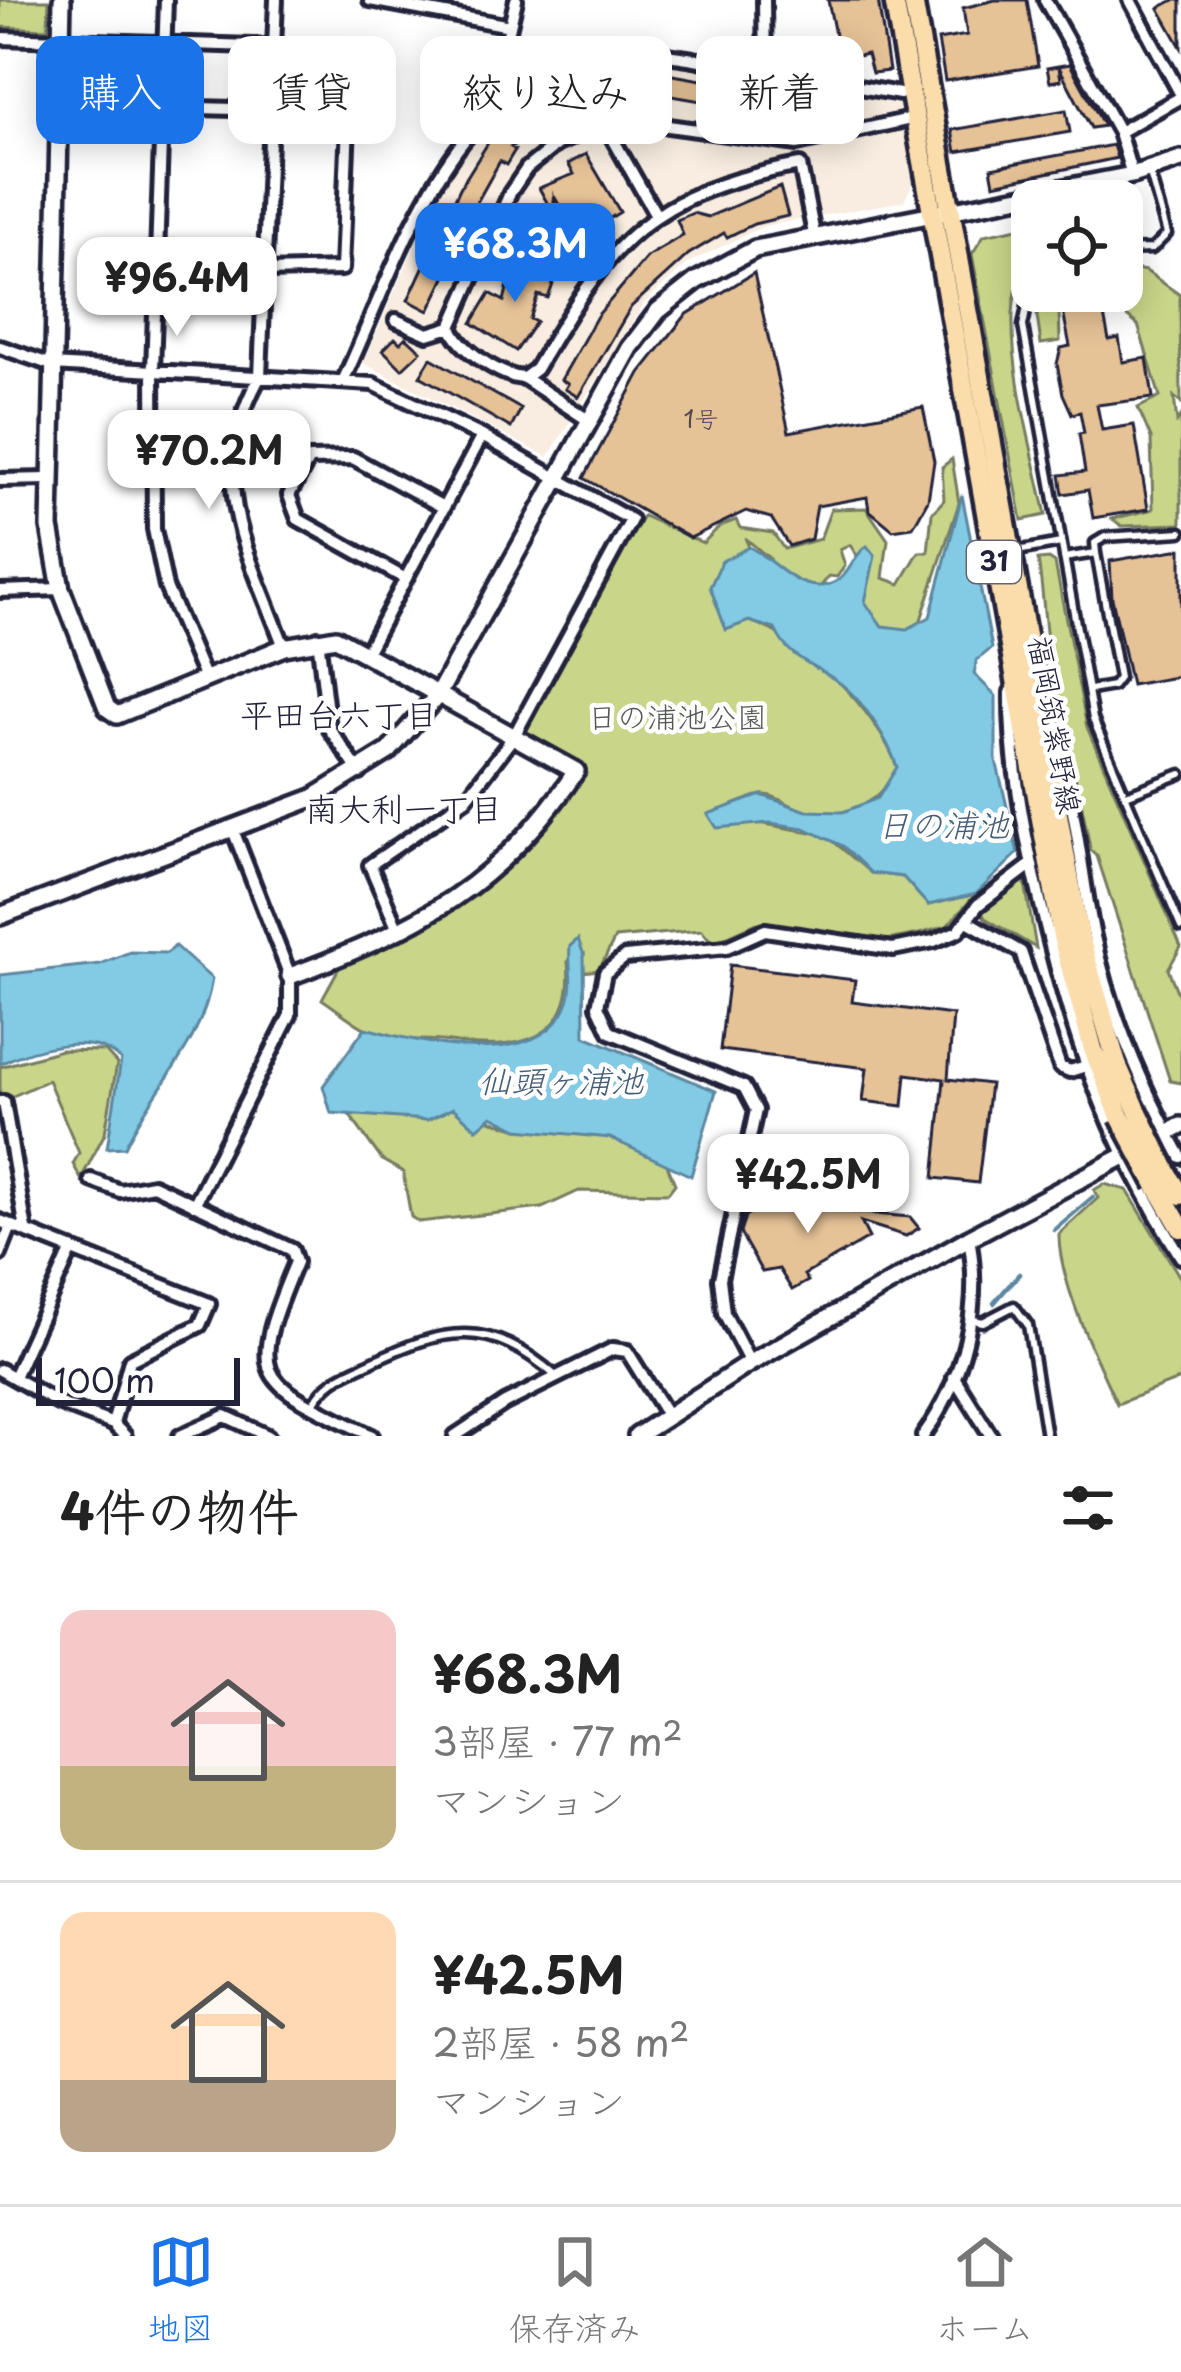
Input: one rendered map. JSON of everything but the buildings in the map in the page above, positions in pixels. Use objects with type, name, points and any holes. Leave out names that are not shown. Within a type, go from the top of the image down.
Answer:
[{"type":"main road","name":"福岡筑紫野線","points":[[895,0],[915,118],[941,211],[1010,552],[1080,938],[1128,1114]]},
{"type":"main road","name":"福岡筑紫野線","points":[[913,0],[1011,658],[1061,936],[1094,1049],[1163,1180],[1181,1228]]},
{"type":"main road","name":"福岡筑紫野線","points":[[1163,1180],[1181,1196]]},
{"type":"street","points":[[61,36],[62,0]]},
{"type":"street","points":[[165,36],[166,0]]},
{"type":"street","points":[[274,36],[276,0]]},
{"type":"street","points":[[370,0],[510,26]]},
{"type":"street","points":[[508,36],[516,0]]},
{"type":"street","points":[[672,59],[765,73],[764,0]]},
{"type":"street","points":[[1045,0],[1119,132],[1132,175]]},
{"type":"street","points":[[1119,132],[1181,96],[1130,0]]},
{"type":"street","points":[[0,38],[36,39]]},
{"type":"street","points":[[864,88],[900,94]]},
{"type":"street","points":[[864,129],[915,118]]},
{"type":"street","points":[[58,144],[48,479],[61,589],[112,714],[284,647],[336,638],[367,651],[576,771],[541,825],[490,875],[428,919],[290,976]]},
{"type":"street","points":[[162,144],[153,370],[154,529],[166,587],[205,679]]},
{"type":"street","points":[[271,144],[260,376],[231,456],[232,508],[284,647]]},
{"type":"street","points":[[267,271],[342,269],[347,144]]},
{"type":"street","points":[[344,380],[444,164],[459,144]]},
{"type":"street","points":[[396,320],[428,334],[451,327],[510,193],[527,168],[557,144]]},
{"type":"street","points":[[616,144],[656,215]]},
{"type":"street","points":[[797,144],[814,234]]},
{"type":"street","points":[[0,916],[233,830],[360,773],[403,737],[437,695],[588,420],[658,310],[736,257],[814,234],[1132,175],[1181,159]]},
{"type":"street","points":[[524,378],[536,369],[590,278],[656,215],[735,177],[800,165]]},
{"type":"street","points":[[451,327],[459,343],[588,420]]},
{"type":"street","points":[[0,347],[52,365],[344,380],[401,394],[631,520],[514,736],[466,799],[370,865],[399,932]]},
{"type":"street","points":[[367,651],[482,436]]},
{"type":"street","points":[[404,578],[298,519],[289,495],[309,459],[353,458],[443,507]]},
{"type":"street","points":[[0,479],[48,479]]},
{"type":"street","points":[[0,591],[61,589]]},
{"type":"street","points":[[318,638],[329,728],[360,773]]},
{"type":"street","points":[[1011,658],[1010,708],[1032,864],[1087,1066],[1122,1155],[1181,1257]]},
{"type":"street","points":[[1038,702],[1069,794],[1095,939],[1127,1050],[1174,1129],[1181,1157]]},
{"type":"street","points":[[194,1205],[285,1033],[290,976],[233,830]]},
{"type":"street","points":[[750,1363],[724,1313],[720,1279],[756,1110],[753,1098],[744,1087],[610,1032],[598,1006],[605,973],[626,957],[727,947],[765,930],[893,949],[934,941],[967,921],[978,905],[1032,864]]},
{"type":"street","points":[[967,921],[1021,952],[1060,1067],[1066,1071],[1087,1066]]},
{"type":"street","points":[[0,1102],[4,1102],[26,1230]]},
{"type":"street","points":[[637,1436],[750,1363],[969,1238],[1174,1129]]},
{"type":"street","points":[[92,1180],[120,1191],[153,1185],[296,1256],[266,1331],[266,1353],[279,1385],[372,1436]]},
{"type":"street","points":[[0,1254],[6,1224],[209,1304],[200,1325],[130,1360],[112,1424]]},
{"type":"street","points":[[923,1436],[954,1377],[974,1320],[969,1238]]},
{"type":"street","points":[[14,1377],[72,1249]]},
{"type":"street","points":[[455,1436],[557,1377],[621,1348],[667,1415]]},
{"type":"street","points":[[0,1370],[60,1404],[112,1424],[125,1436]]},
{"type":"street","points":[[954,1377],[991,1436]]},
{"type":"street","points":[[180,1436],[225,1416],[268,1436]]},
{"type":"lane","points":[[1143,249],[1152,249],[1167,234],[1149,170]]},
{"type":"lane","points":[[1026,312],[1023,326],[1093,719],[1181,927]]},
{"type":"lane","points":[[1088,691],[1113,686],[1119,678],[1095,543],[1105,537],[1181,532]]},
{"type":"lane","points":[[1010,552],[1061,543]]},
{"type":"lane","points":[[1064,558],[1096,553]]},
{"type":"lane","points":[[1126,795],[1181,774]]},
{"type":"lane","points":[[974,1320],[983,1322],[1013,1306],[1028,1325],[1046,1436]]},
{"type":"lane","points":[[312,1406],[324,1383],[446,1332],[484,1335],[540,1362],[557,1377]]},
{"type":"shaded area","points":[[672,64],[696,67],[696,144],[864,144],[864,93],[900,98],[913,183],[904,201],[764,226],[690,262],[646,301],[548,457],[363,363],[451,164],[466,144],[672,144]]},
{"type":"green space","points":[[0,0],[49,0],[48,29],[0,27]]},
{"type":"green space","points":[[1011,229],[1011,312],[1019,389],[1046,515],[1022,520],[972,254],[984,235]]},
{"type":"green space","points":[[1143,270],[1180,295],[1181,403],[1174,397],[1177,422],[1181,416],[1181,524],[1122,526],[1112,519],[1153,509],[1151,438],[1138,408],[1160,397],[1138,325],[1121,312],[1143,312]]},
{"type":"green space","points":[[1038,312],[1059,312],[1060,341],[1041,344]]},
{"type":"green space","name":"日の浦池公園","points":[[952,459],[959,503],[918,629],[889,632],[861,617],[864,567],[850,545],[840,550],[845,566],[837,577],[829,576],[814,595],[763,564],[770,559],[745,538],[749,547],[722,562],[749,621],[793,643],[837,680],[874,723],[897,767],[869,802],[842,812],[812,812],[765,795],[709,814],[826,835],[871,873],[903,877],[928,905],[976,894],[947,926],[887,940],[757,923],[712,943],[702,930],[615,938],[599,970],[582,972],[584,954],[568,962],[568,989],[551,1026],[536,1036],[497,1045],[381,1035],[322,999],[340,966],[463,904],[549,826],[586,770],[525,733],[643,516],[703,543],[720,526],[736,520],[740,528],[773,533],[784,549],[820,539],[831,509],[866,508],[888,540],[883,578],[900,584],[919,552],[928,552],[932,513],[944,500],[942,467]]},
{"type":"green space","points":[[1038,560],[1055,563],[1087,727],[1181,947],[1168,969],[1181,1001],[1181,1083],[1170,1081],[1097,856],[1090,849],[1049,661]]},
{"type":"green space","points":[[1024,877],[1036,948],[985,918],[980,909]]},
{"type":"green space","points":[[61,1050],[105,1051],[117,1064],[105,1133],[81,1179],[73,1164],[79,1153],[48,1080],[13,1096],[0,1096],[0,1067]]},
{"type":"green space","points":[[453,1108],[518,1129],[578,1130],[610,1138],[665,1160],[675,1184],[668,1193],[579,1191],[542,1208],[419,1222],[411,1217],[403,1172],[382,1160],[348,1113],[427,1120]]},
{"type":"green space","points":[[1104,1184],[1127,1190],[1181,1279],[1181,1379],[1117,1404],[1090,1344],[1060,1253],[1059,1234],[1098,1198],[1094,1190]]},
{"type":"water","name":"日の浦池","points":[[962,495],[992,648],[977,660],[974,674],[996,696],[996,760],[1018,853],[976,894],[928,905],[903,877],[871,873],[843,846],[804,828],[770,823],[717,828],[708,814],[761,795],[807,811],[843,812],[878,798],[897,767],[876,724],[854,696],[788,649],[775,629],[749,621],[726,630],[710,587],[722,561],[749,547],[799,581],[822,586],[840,579],[867,546],[875,556],[865,602],[882,626],[907,629],[930,617]]},
{"type":"water","name":"仙頭ヶ浦池","points":[[578,939],[584,955],[585,1036],[716,1091],[691,1176],[610,1138],[518,1129],[492,1116],[477,1129],[453,1108],[427,1120],[331,1113],[323,1086],[365,1028],[477,1048],[533,1038],[554,1024],[568,1001],[570,946]]},
{"type":"water","points":[[175,946],[212,979],[206,1004],[187,1047],[125,1147],[107,1148],[121,1060],[109,1051],[78,1044],[45,1048],[0,1064],[0,975],[100,964],[130,952],[167,953]]},
{"type":"waterway","points":[[1054,1230],[1093,1197]]},
{"type":"waterway","points":[[994,1303],[1019,1274]]},
{"type":"district","name":"平田台六丁目","points":[[339,715]]},
{"type":"district","name":"南大利一丁目","points":[[404,809]]}]
